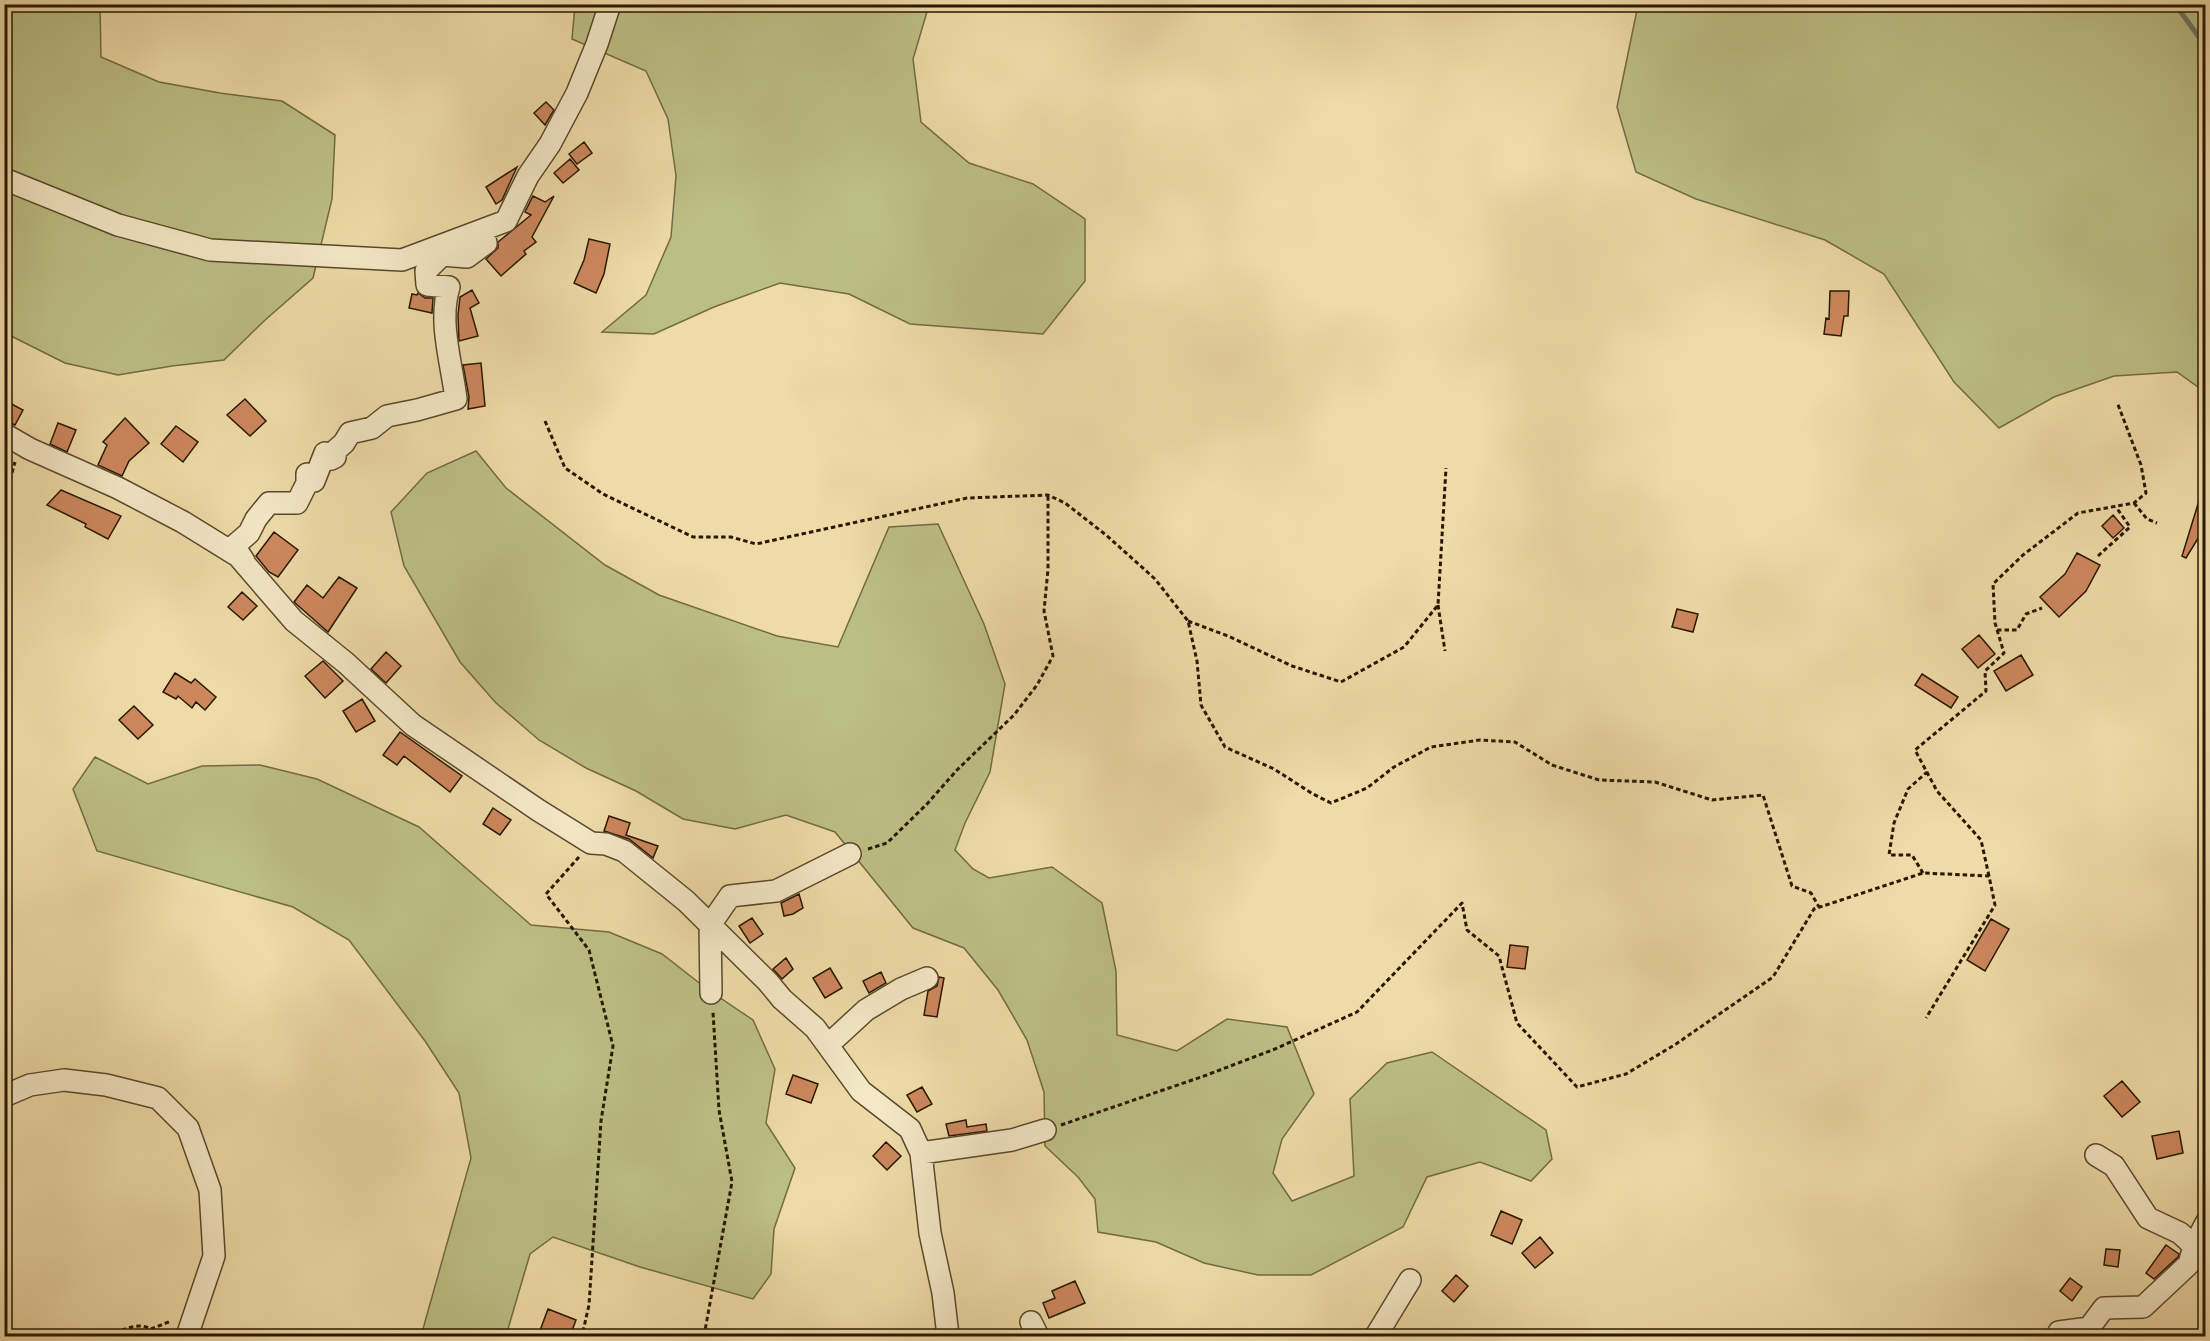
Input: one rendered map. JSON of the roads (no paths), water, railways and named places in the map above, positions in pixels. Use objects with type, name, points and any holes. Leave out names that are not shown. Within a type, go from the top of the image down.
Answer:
[{"type":"street","points":[[4,179],[118,225],[210,250],[402,260],[506,221],[528,176],[550,144],[577,93],[610,4]]},
{"type":"street","points":[[246,564],[234,546],[249,533],[256,519],[270,503],[297,503],[307,483],[307,474],[314,481],[325,453],[331,459],[335,457],[336,450],[350,433],[372,428],[387,416],[456,399],[448,346],[445,299],[449,287],[427,285],[426,271],[442,255],[467,257],[486,243],[483,230]]},
{"type":"street","points":[[4,434],[30,449],[118,488],[183,522],[238,556],[294,621],[346,663],[413,725],[591,843],[606,844],[624,851],[687,902],[768,982],[782,999],[815,1029],[861,1090],[910,1129],[921,1154],[930,1233],[943,1293],[948,1336]]},
{"type":"street","points":[[711,993],[710,925],[730,896],[776,891],[850,854]]},
{"type":"street","points":[[828,1045],[866,1010],[901,989],[927,978]]},
{"type":"street","points":[[4,1096],[30,1085],[64,1080],[106,1085],[158,1098],[188,1128],[210,1190],[214,1256],[188,1331]]},
{"type":"street","points":[[921,1154],[1012,1140],[1045,1130]]},
{"type":"street","points":[[2096,1155],[2114,1166],[2148,1218],[2180,1233],[2200,1251]]},
{"type":"street","points":[[2057,1336],[2059,1332],[2089,1328],[2104,1308],[2143,1306],[2200,1251],[2205,1223]]},
{"type":"street","points":[[1376,1336],[1410,1280]]},
{"type":"waterway","points":[[2175,4],[2206,47]]}]
